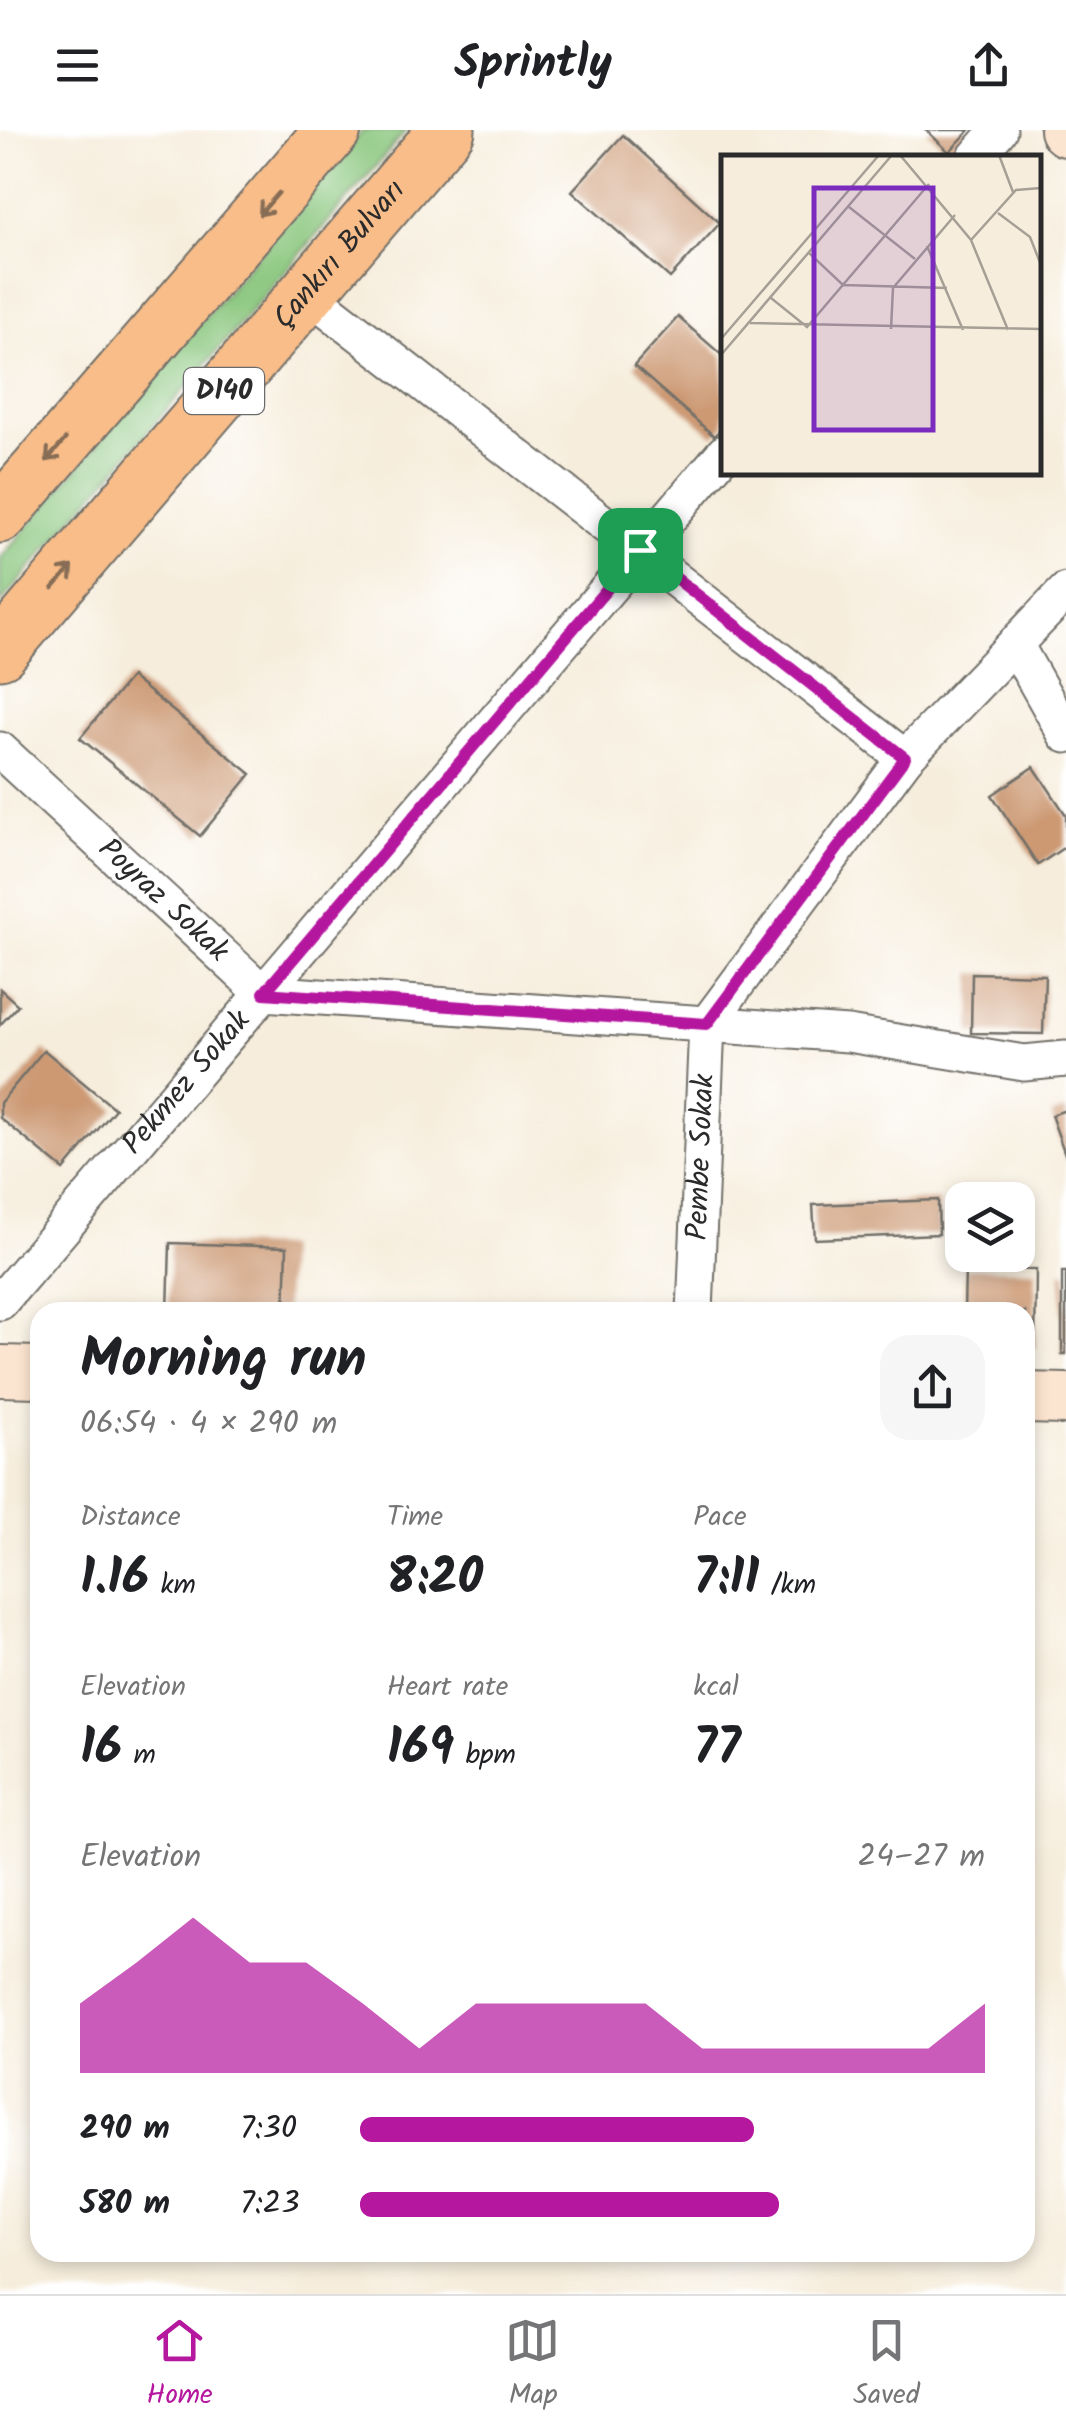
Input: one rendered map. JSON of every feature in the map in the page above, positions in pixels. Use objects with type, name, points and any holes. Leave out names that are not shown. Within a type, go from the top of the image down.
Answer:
[{"type":"highway","name":"D140","points":[[0,514],[332,130]]},
{"type":"highway","name":"Çankırı Bulvarı","points":[[0,652],[447,130]]},
{"type":"street","points":[[978,155],[999,130]]},
{"type":"street","points":[[308,293],[905,758]]},
{"type":"street","name":"Pekmez Sokak","points":[[0,1302],[721,456]]},
{"type":"street","points":[[707,1024],[905,758],[1066,591]]},
{"type":"street","points":[[1016,646],[1066,735]]},
{"type":"street","name":"Poyraz Sokak","points":[[0,750],[264,993]]},
{"type":"street","points":[[264,993],[848,1034],[998,1061],[1066,1059]]},
{"type":"street","name":"Pembe Sokak","points":[[695,1302],[707,1024]]},
{"type":"street","points":[[0,1372],[30,1372]]},
{"type":"street","points":[[1035,1398],[1066,1399]]},
{"type":"green space","points":[[363,130],[407,130],[0,604],[0,559]]},
{"type":"building","points":[[926,130],[970,130],[949,152]]},
{"type":"building","points":[[623,135],[720,223],[670,278],[572,191]]},
{"type":"building","points":[[678,317],[721,354],[721,429],[714,436],[634,366]]},
{"type":"building","points":[[131,677],[251,774],[200,836],[80,738]]},
{"type":"building","points":[[1034,767],[1066,815],[1066,846],[1038,865],[992,795]]},
{"type":"building","points":[[972,973],[1045,975],[1043,1034],[971,1033]]},
{"type":"building","points":[[0,989],[18,1005],[0,1025]]},
{"type":"building","points":[[44,1050],[115,1109],[64,1170],[0,1118],[0,1103]]},
{"type":"building","points":[[1066,1110],[1066,1157],[1051,1115]]},
{"type":"building","points":[[938,1200],[939,1234],[815,1239],[813,1205]]},
{"type":"building","points":[[170,1243],[287,1247],[285,1302],[168,1302]]},
{"type":"building","points":[[1036,1270],[1035,1348],[1035,1302],[964,1302],[965,1272]]},
{"type":"building","points":[[1062,1272],[1066,1272],[1066,1354],[1062,1354]]},
{"type":"route","points":[[640,550],[905,758],[707,1024],[264,993],[546,661],[640,550]]}]
